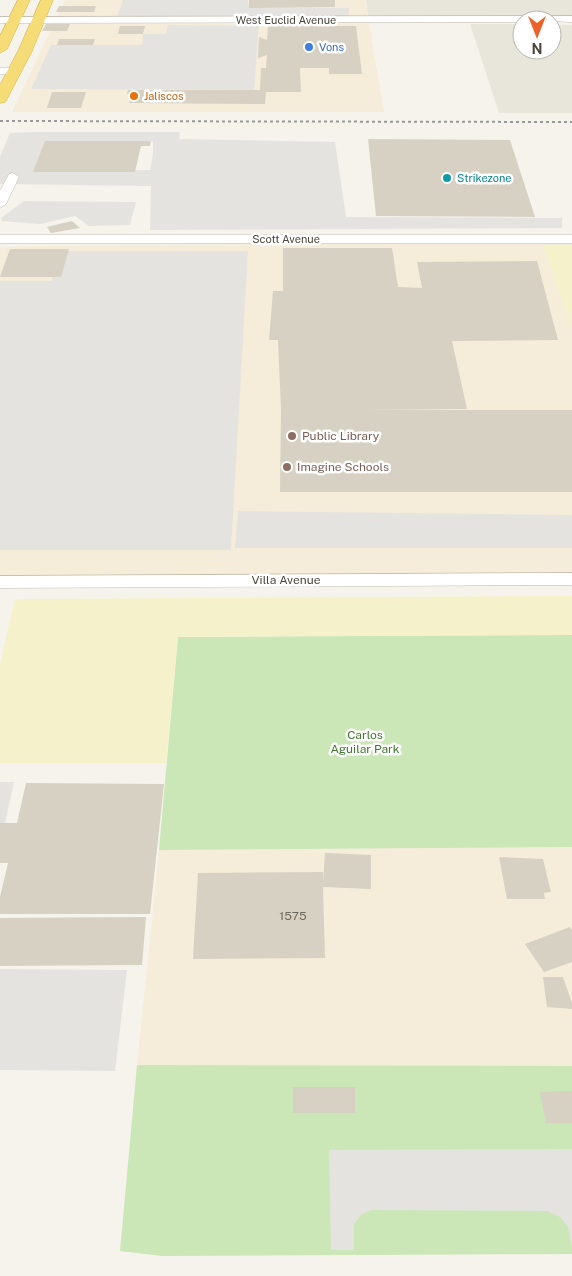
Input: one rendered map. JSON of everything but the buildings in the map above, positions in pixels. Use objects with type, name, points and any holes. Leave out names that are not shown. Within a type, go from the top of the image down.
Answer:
[{"type":"highway","points":[[0,49],[24,0]]},
{"type":"highway","points":[[0,99],[7,71],[25,51],[47,0]]},
{"type":"street","name":"West Euclid Avenue","points":[[0,20],[572,19]]},
{"type":"street","points":[[0,204],[14,177]]},
{"type":"street","name":"Scott Avenue","points":[[0,239],[572,239]]},
{"type":"street","name":"Villa Avenue","points":[[0,582],[572,579]]},
{"type":"shaded area","points":[[65,0],[365,0],[384,112],[12,112]]},
{"type":"shaded area","points":[[123,0],[248,0],[249,8],[349,8],[348,16],[117,17]]},
{"type":"shaded area","points":[[366,0],[572,0],[572,16],[562,16],[562,10],[512,10],[512,16],[368,16]]},
{"type":"shaded area","points":[[470,24],[512,24],[512,60],[562,60],[562,25],[572,25],[572,113],[499,113]]},
{"type":"shaded area","points":[[168,25],[259,26],[254,90],[31,89],[51,45],[142,45],[143,34],[166,34]]},
{"type":"shaded area","points":[[180,132],[179,139],[335,142],[346,217],[562,218],[562,228],[150,230],[151,186],[0,184],[0,157],[10,133]],"holes":[[[45,141],[153,141],[150,170],[34,172]]]},
{"type":"shaded area","points":[[24,201],[136,202],[130,225],[89,226],[75,216],[40,224],[2,221],[1,218]]},
{"type":"shaded area","points":[[572,241],[572,574],[0,582],[0,248],[23,246]]},
{"type":"shaded area","points":[[60,251],[248,251],[231,550],[0,550],[0,281],[51,281]]},
{"type":"shaded area","points":[[238,511],[572,515],[572,548],[235,548]]},
{"type":"shaded area","points":[[0,782],[14,782],[0,845]]},
{"type":"shaded area","points":[[572,847],[572,1066],[137,1065],[159,850]]},
{"type":"shaded area","points":[[0,969],[127,970],[115,1071],[0,1070]]},
{"type":"shaded area","points":[[572,1149],[572,1249],[568,1227],[560,1217],[547,1211],[371,1210],[361,1215],[354,1224],[354,1250],[331,1250],[329,1150]]},
{"type":"green space","name":"Carlos Aguilar Park","points":[[572,635],[572,847],[159,850],[178,637]]},
{"type":"green space","points":[[137,1065],[572,1066],[572,1254],[162,1256],[120,1251]]},
{"type":"sand","points":[[543,245],[572,245],[572,328]]},
{"type":"sand","points":[[572,596],[572,635],[178,637],[166,763],[0,763],[0,664],[15,599]]},
{"type":"railway","points":[[0,121],[572,122]]},
{"type":"place","name":"Vons","points":[[309,47]]},
{"type":"place","name":"Jaliscos","points":[[134,96]]},
{"type":"place","name":"Strikezone","points":[[447,178]]},
{"type":"place","name":"Public Library","points":[[292,436]]},
{"type":"place","name":"Imagine Schools","points":[[287,467]]}]
